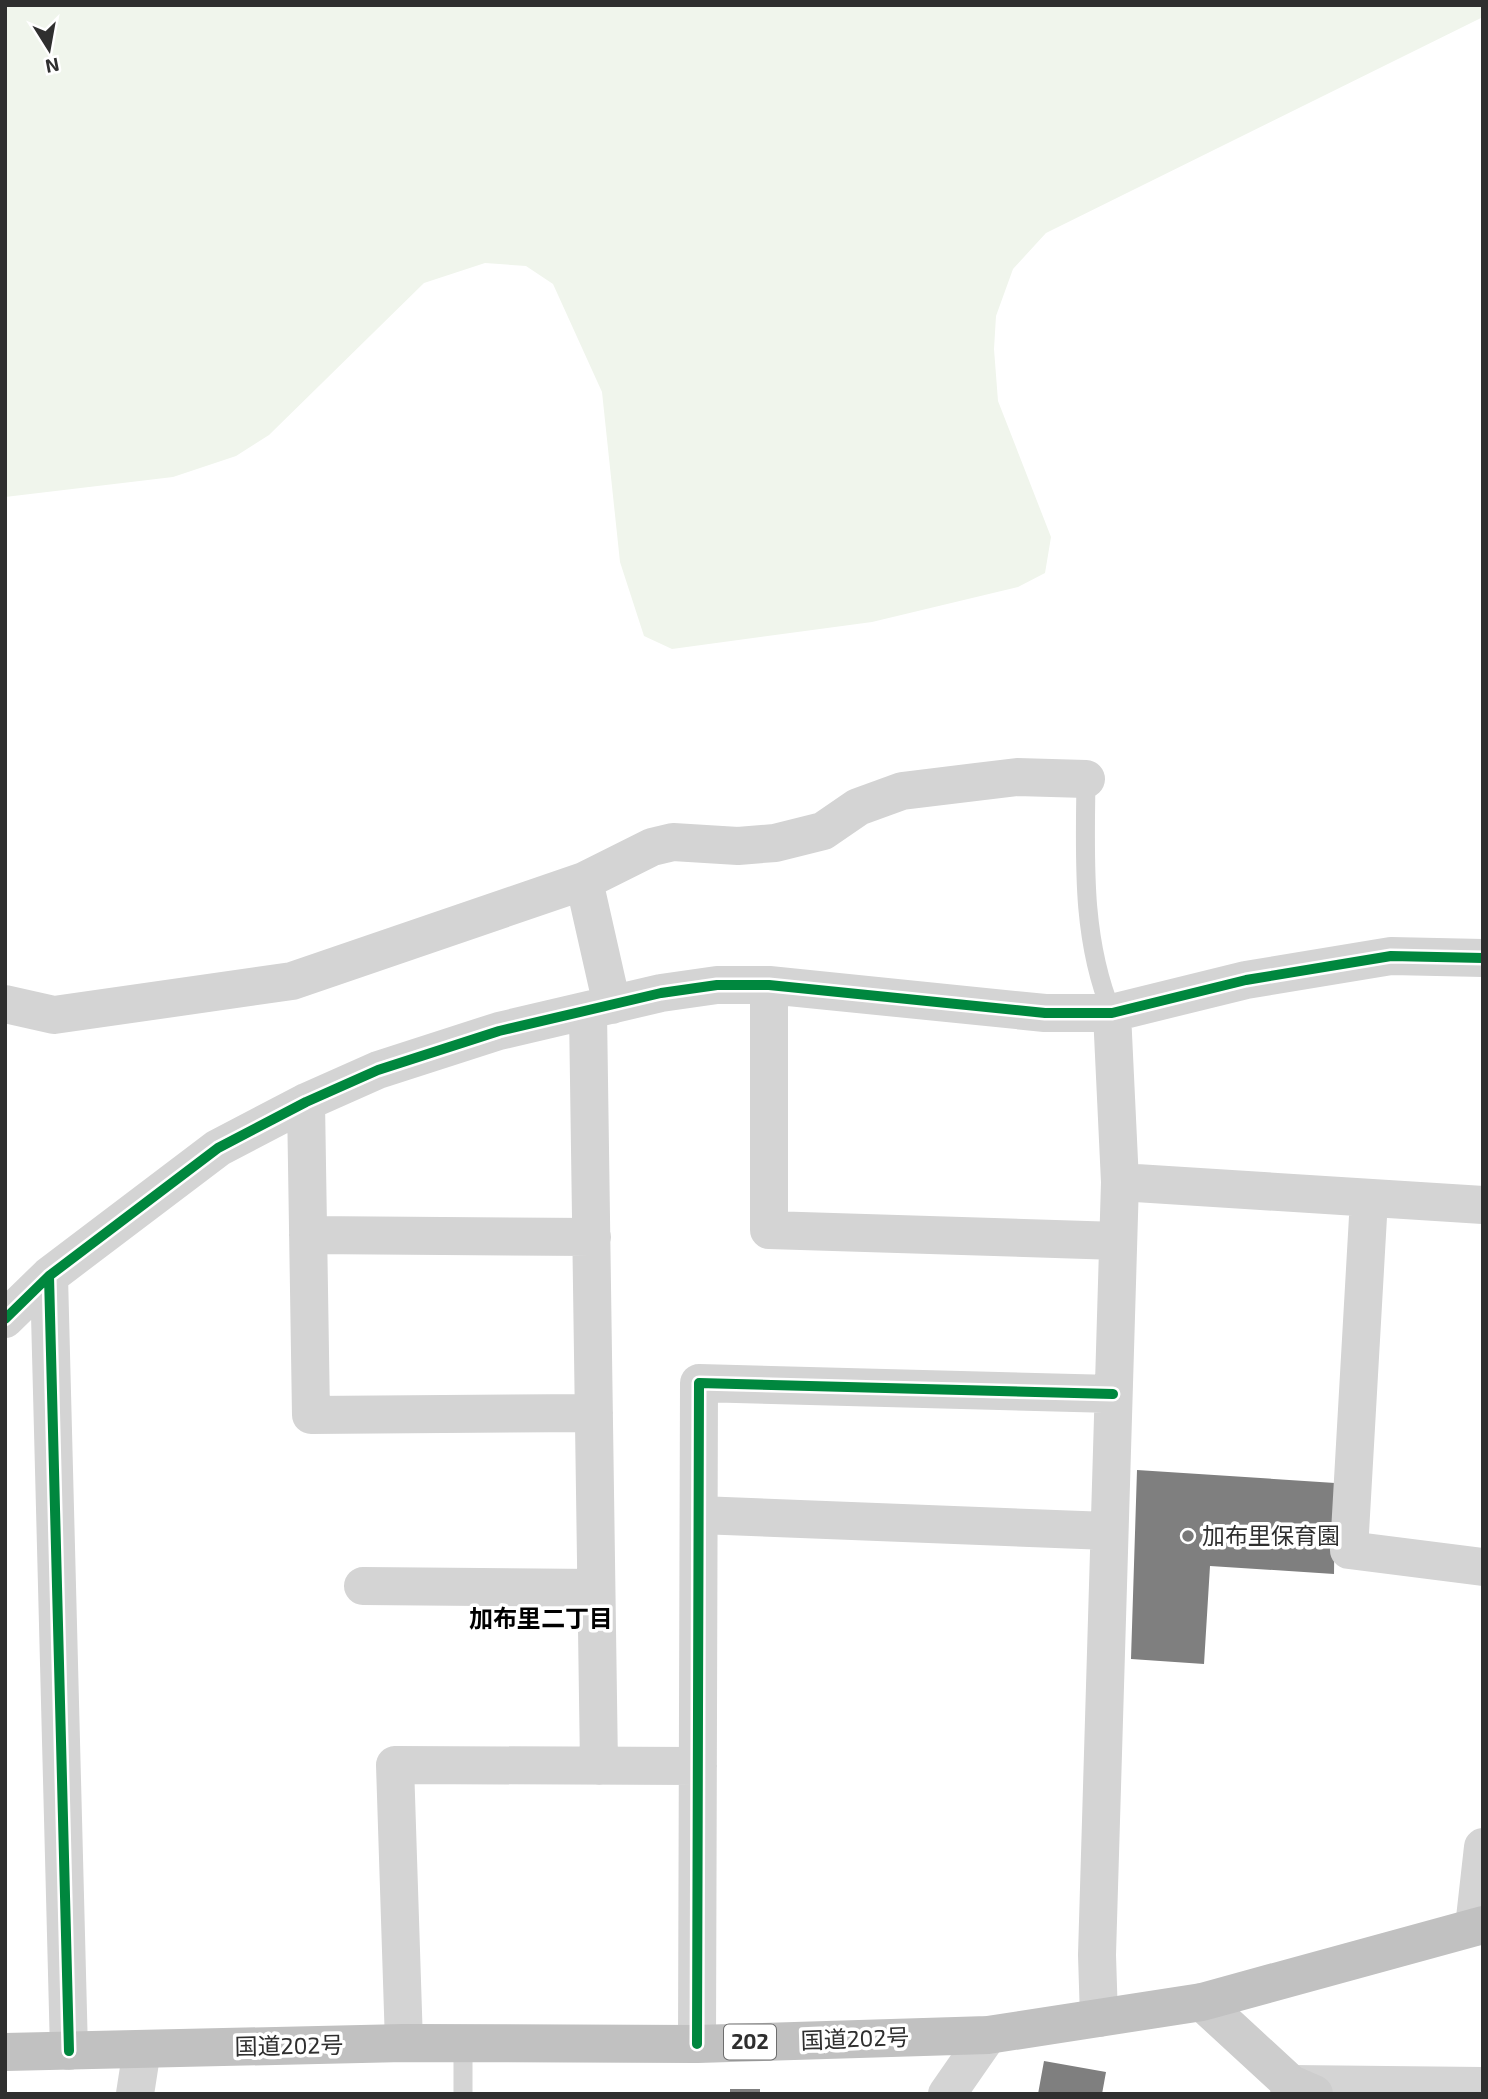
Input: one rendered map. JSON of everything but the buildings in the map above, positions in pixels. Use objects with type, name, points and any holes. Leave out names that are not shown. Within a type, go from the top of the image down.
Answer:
[{"type":"highway","name":"国道202号","points":[[5,2052],[404,2043],[697,2044],[988,2035],[1202,2002],[1478,1926]]},
{"type":"main road","points":[[1202,2002],[1298,2090]]},
{"type":"street","points":[[5,1004],[54,1015],[292,981],[583,881],[652,847],[673,842],[738,846],[775,843],[823,831],[858,807],[902,791],[1017,777],[1086,779]]},
{"type":"street","points":[[583,881],[600,1008],[592,1237],[599,1766]]},
{"type":"street","points":[[5,1320],[49,1276],[218,1147],[306,1102],[378,1070],[475,1039],[661,993],[716,985],[769,985],[1045,1013],[1112,1013],[1246,980],[1391,956],[1483,958]]},
{"type":"street","points":[[769,985],[769,1230],[1118,1241]]},
{"type":"street","points":[[1099,2018],[1097,1955],[1120,1182],[1112,1013]]},
{"type":"street","points":[[306,1102],[311,1415],[594,1413]]},
{"type":"street","points":[[1120,1182],[1483,1205]]},
{"type":"street","points":[[1369,1199],[1349,1549],[1483,1567]]},
{"type":"street","points":[[308,1235],[592,1237]]},
{"type":"street","points":[[49,1276],[69,2050]]},
{"type":"street","points":[[697,2044],[699,1383],[1113,1394]]},
{"type":"street","points":[[699,1514],[1108,1531]]},
{"type":"street","points":[[363,1586],[596,1588]]},
{"type":"street","points":[[404,2043],[395,1765],[698,1766]]},
{"type":"street","points":[[1478,1926],[1483,1847]]},
{"type":"street","points":[[947,2094],[988,2035]]},
{"type":"street","points":[[135,2094],[142,2049]]},
{"type":"street","points":[[1298,2090],[1483,2086]]},
{"type":"lane","points":[[1086,779],[1086,896],[1099,982],[1112,1013]]},
{"type":"lane","points":[[463,2043],[463,2094]]},
{"type":"shaded area","points":[[5,5],[1483,5],[1483,17],[1046,233],[1013,269],[996,316],[994,349],[998,401],[1051,537],[1045,573],[1018,587],[872,622],[672,649],[644,636],[620,562],[602,392],[553,284],[526,266],[485,263],[424,283],[269,435],[236,456],[173,477],[5,497]]},
{"type":"cycle path","points":[[5,1319],[49,1276],[218,1148],[306,1102],[378,1070],[499,1031],[661,993],[717,985],[769,985],[1045,1013],[1112,1013],[1246,980],[1391,956],[1483,958]]},
{"type":"cycle path","points":[[49,1276],[69,2051]]},
{"type":"cycle path","points":[[697,2044],[699,1383],[1113,1394]]},
{"type":"place","name":"加布里保育園","points":[[1188,1536]]},
{"type":"district","name":"加布里二丁目","points":[[541,1619]]}]
